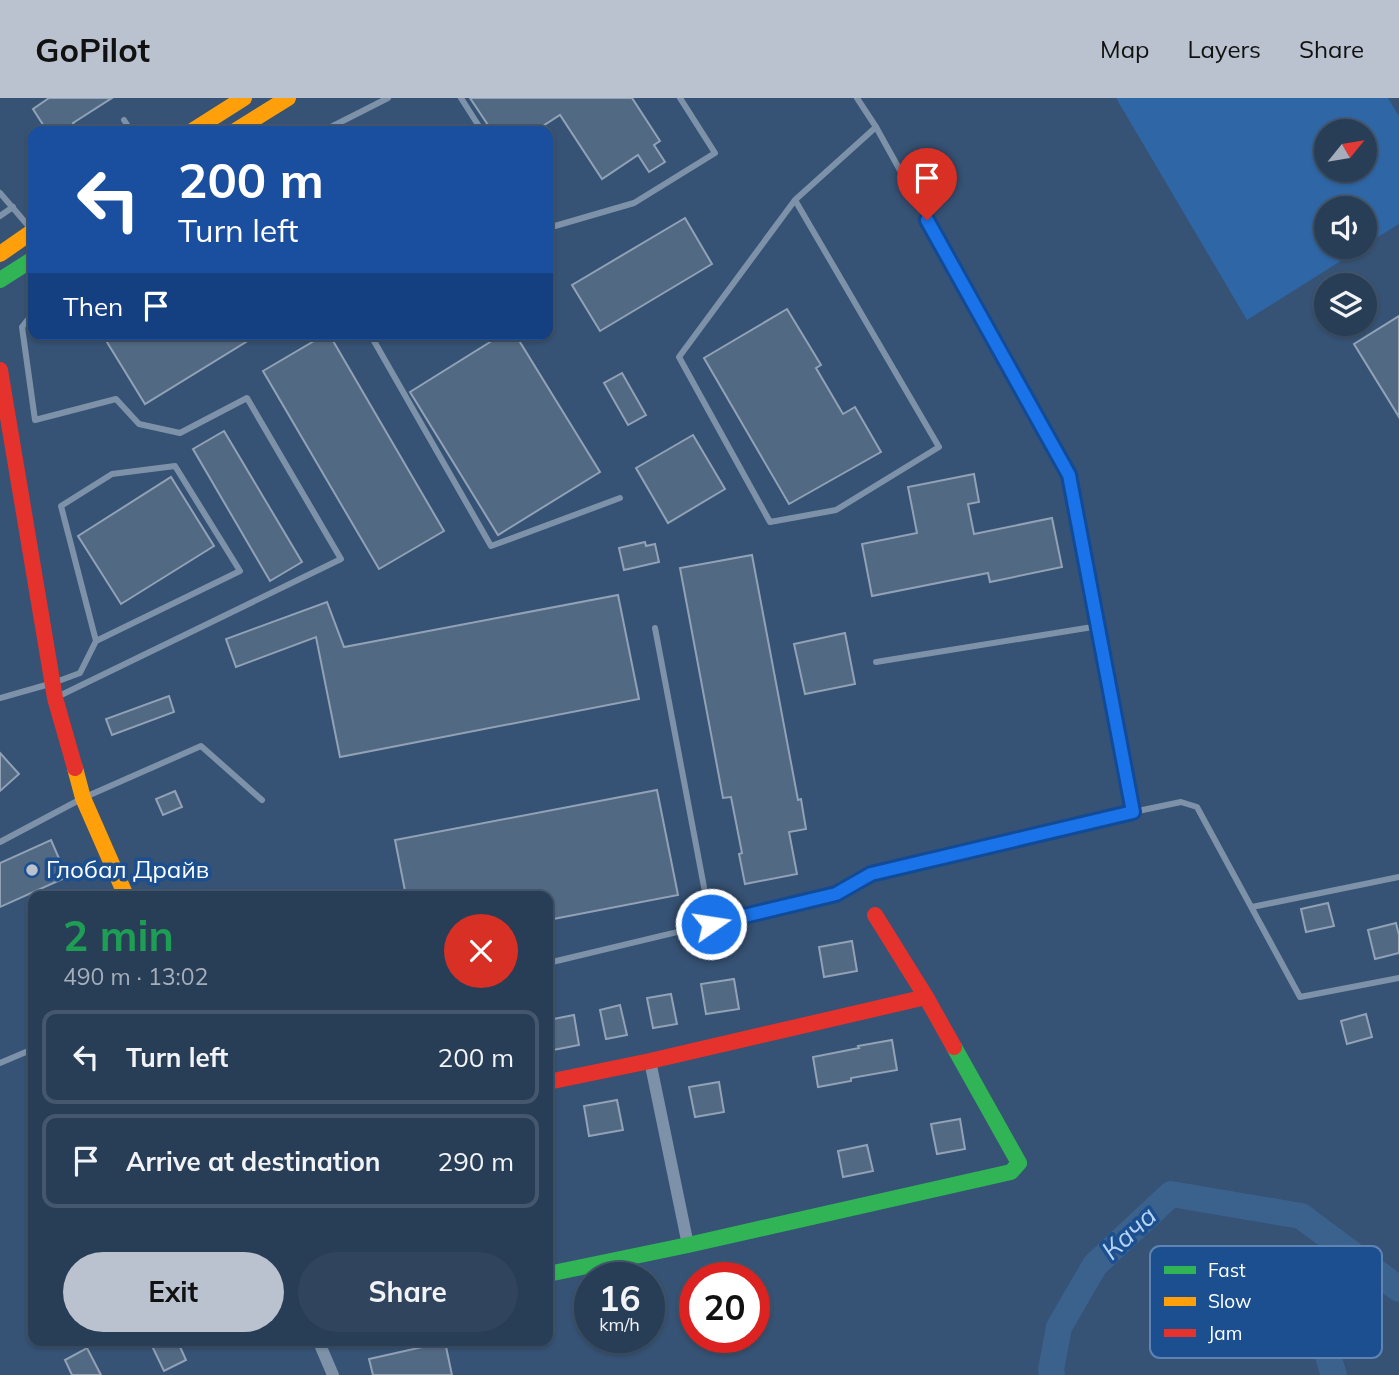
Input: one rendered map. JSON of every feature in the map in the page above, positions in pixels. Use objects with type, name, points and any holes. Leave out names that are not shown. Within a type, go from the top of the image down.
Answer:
[{"type":"main road","points":[[200,126],[244,98]]},
{"type":"main road","points":[[246,126],[288,98]]},
{"type":"main road","points":[[0,254],[28,234]]},
{"type":"main road","points":[[0,280],[28,262]]},
{"type":"main road","points":[[0,370],[54,691],[83,798],[125,891]]},
{"type":"main road","points":[[553,1273],[1011,1172],[1019,1163],[926,997],[875,915]]},
{"type":"main road","points":[[553,1081],[926,997]]},
{"type":"street","points":[[650,1060],[688,1245]]},
{"type":"street","points":[[321,1346],[333,1375]]},
{"type":"lane","points":[[333,126],[388,98]]},
{"type":"lane","points":[[461,98],[479,126]]},
{"type":"lane","points":[[553,227],[634,203],[715,153],[680,98]]},
{"type":"lane","points":[[856,98],[876,127],[1069,475],[1133,812]]},
{"type":"lane","points":[[124,121],[128,126]]},
{"type":"lane","points":[[795,200],[939,447],[836,510],[770,522],[679,357],[795,200],[876,127]]},
{"type":"lane","points":[[0,193],[28,225]]},
{"type":"lane","points":[[0,216],[13,207]]},
{"type":"lane","points":[[0,698],[54,691],[341,559],[247,398],[180,433],[139,424],[116,399],[35,420],[22,327],[28,319]]},
{"type":"lane","points":[[373,340],[491,546],[620,498]]},
{"type":"lane","points":[[54,691],[80,673],[96,641],[240,571],[175,466],[112,474],[61,506],[96,641]]},
{"type":"lane","points":[[876,662],[1099,626]]},
{"type":"lane","points":[[655,628],[711,924]]},
{"type":"lane","points":[[0,842],[83,798],[201,746],[262,800]]},
{"type":"lane","points":[[553,961],[836,894],[871,874],[1181,802],[1197,807],[1300,997],[1399,978]]},
{"type":"lane","points":[[1252,906],[1399,877]]},
{"type":"lane","points":[[0,1063],[28,1051]]},
{"type":"shaded area","points":[[1116,98],[1388,98],[1399,116],[1399,224],[1377,238],[1377,196],[1314,196],[1314,259],[1344,259],[1322,273],[1314,273],[1314,278],[1247,320]]},
{"type":"building","points":[[49,98],[112,98],[73,123],[75,126],[44,126],[33,109]]},
{"type":"building","points":[[470,98],[632,98],[660,141],[654,145],[665,162],[649,172],[638,155],[602,179],[560,115],[543,126],[489,126]]},
{"type":"building","points":[[685,218],[712,264],[600,331],[572,285]]},
{"type":"building","points":[[787,309],[821,365],[816,368],[843,414],[855,407],[881,452],[789,504],[704,358]]},
{"type":"building","points":[[1399,316],[1399,417],[1354,344],[1367,336],[1377,336],[1377,330]]},
{"type":"building","points":[[106,340],[249,340],[145,404]]},
{"type":"building","points":[[316,340],[333,340],[444,531],[379,569],[263,371]]},
{"type":"building","points":[[493,340],[519,340],[600,472],[498,535],[410,392]]},
{"type":"building","points":[[622,373],[646,415],[628,425],[604,383]]},
{"type":"building","points":[[224,431],[302,562],[270,581],[193,449]]},
{"type":"building","points":[[693,435],[725,489],[668,523],[636,468]]},
{"type":"building","points":[[974,474],[979,502],[968,504],[974,534],[1052,518],[1062,567],[990,582],[988,573],[872,596],[862,544],[917,533],[908,487]]},
{"type":"building","points":[[171,477],[214,546],[121,604],[78,536]]},
{"type":"building","points":[[645,542],[646,546],[655,544],[659,562],[624,570],[619,548]]},
{"type":"building","points":[[752,555],[798,800],[801,799],[806,829],[789,832],[797,874],[745,884],[731,797],[723,798],[680,568]]},
{"type":"building","points":[[618,595],[639,699],[340,757],[316,637],[236,667],[226,639],[327,602],[344,647]]},
{"type":"building","points":[[845,633],[855,684],[805,694],[794,644]]},
{"type":"building","points":[[169,696],[174,712],[112,735],[106,719]]},
{"type":"building","points":[[0,753],[19,774],[0,791]]},
{"type":"building","points":[[657,790],[678,895],[553,919],[553,891],[405,891],[395,840]]},
{"type":"building","points":[[175,791],[182,807],[163,815],[156,799]]},
{"type":"building","name":"Глобал Драйв","points":[[51,840],[67,877],[36,891],[28,891],[28,894],[0,907],[0,863]]},
{"type":"building","points":[[1328,903],[1334,926],[1306,932],[1301,909]]},
{"type":"building","points":[[1396,923],[1399,953],[1375,959],[1368,930]]},
{"type":"building","points":[[852,941],[857,971],[824,977],[819,947]]},
{"type":"building","points":[[734,979],[739,1009],[706,1014],[701,984]]},
{"type":"building","points":[[671,994],[677,1024],[653,1028],[647,998]]},
{"type":"building","points":[[620,1005],[627,1035],[606,1039],[600,1010]]},
{"type":"building","points":[[1366,1014],[1372,1037],[1347,1044],[1341,1021]]},
{"type":"building","points":[[574,1015],[579,1045],[553,1050],[553,1019]]},
{"type":"building","points":[[892,1040],[897,1070],[818,1087],[813,1057]]},
{"type":"building","points":[[719,1082],[724,1112],[695,1117],[689,1087]]},
{"type":"building","points":[[617,1100],[623,1130],[589,1136],[584,1106]]},
{"type":"building","points":[[960,1119],[965,1149],[937,1154],[931,1124]]},
{"type":"building","points":[[867,1145],[873,1171],[843,1177],[838,1151]]},
{"type":"building","points":[[152,1346],[180,1346],[186,1360],[164,1371]]},
{"type":"building","points":[[427,1346],[446,1346],[452,1375],[373,1375],[369,1359]]},
{"type":"building","points":[[87,1348],[101,1375],[72,1375],[65,1360]]},
{"type":"waterway","name":"Кача","points":[[1052,1375],[1059,1327],[1095,1265],[1171,1194],[1301,1216],[1341,1246]]},
{"type":"waterway","name":"Кача","points":[[1382,1276],[1399,1289]]},
{"type":"waterway","name":"Кача","points":[[1329,1358],[1334,1375]]},
{"type":"traffic: fast","points":[[0,280],[28,262]]},
{"type":"traffic: fast","points":[[553,1273],[1011,1172],[1019,1163],[954,1047]]},
{"type":"traffic: slow","points":[[200,126],[244,98]]},
{"type":"traffic: slow","points":[[243,126],[288,98]]},
{"type":"traffic: slow","points":[[0,254],[28,234]]},
{"type":"traffic: slow","points":[[75,768],[83,798],[124,891]]},
{"type":"traffic: jam","points":[[0,370],[55,698],[75,768]]},
{"type":"traffic: jam","points":[[875,915],[954,1047]]},
{"type":"traffic: jam","points":[[553,1081],[926,997]]},
{"type":"place","name":"Глобал Драйв","points":[[32,870]]},
{"type":"route","points":[[711,924],[836,894],[871,874],[1133,812],[1069,475],[927,220]]}]
